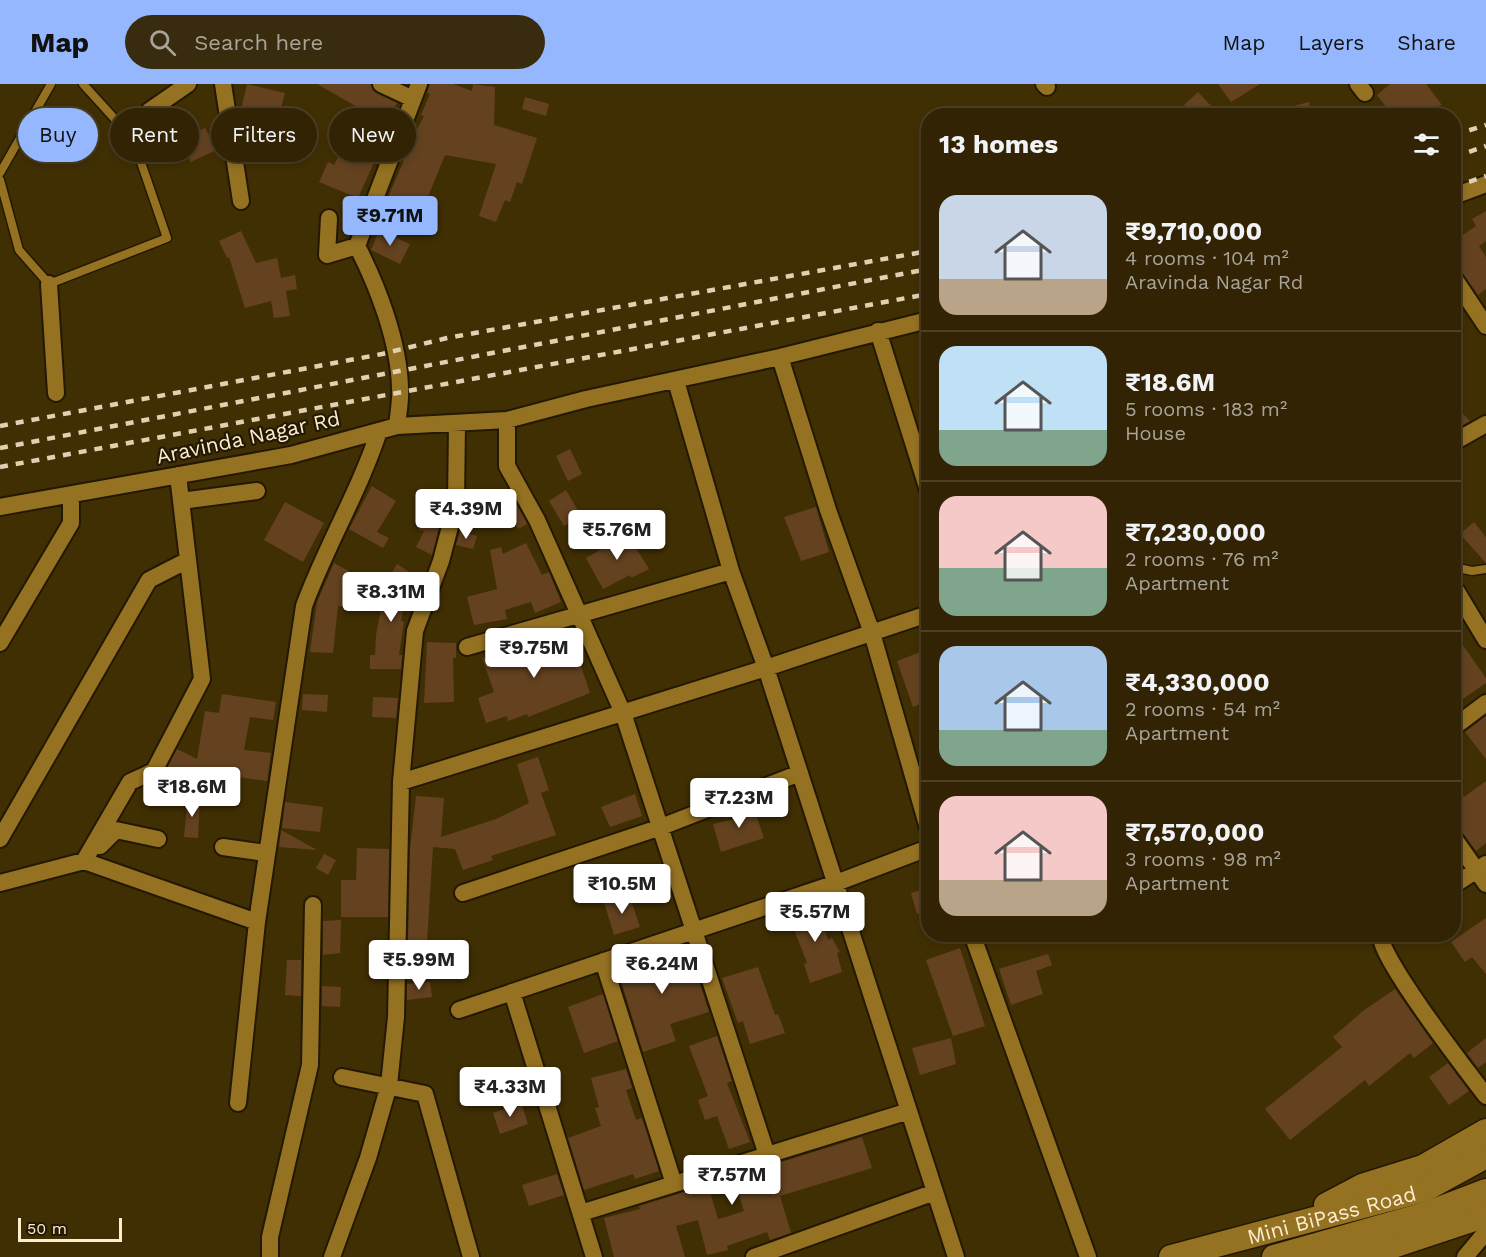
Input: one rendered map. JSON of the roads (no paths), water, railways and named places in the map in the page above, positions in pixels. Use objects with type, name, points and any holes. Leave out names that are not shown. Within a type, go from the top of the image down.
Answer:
[{"type":"main road","points":[[1292,1223],[1362,1186],[1423,1167],[1486,1131]]},
{"type":"main road","name":"Mini BiPass Road","points":[[1171,1257],[1292,1223],[1424,1190],[1486,1156]]},
{"type":"main road","points":[[1284,1254],[1426,1214],[1486,1191]]},
{"type":"main road","points":[[1284,1254],[1375,1252],[1486,1215]]},
{"type":"street","points":[[153,108],[188,84]]},
{"type":"street","points":[[223,84],[227,108]]},
{"type":"street","points":[[381,84],[416,92],[357,246],[374,278],[389,327],[400,388],[397,426]]},
{"type":"street","points":[[235,162],[241,201]]},
{"type":"street","points":[[1461,193],[1486,184]]},
{"type":"street","points":[[329,218],[327,255],[357,246]]},
{"type":"street","points":[[49,284],[56,393]]},
{"type":"street","points":[[1461,288],[1486,326]]},
{"type":"street","name":"Aravinda Nagar Rd","points":[[0,507],[291,455],[397,426],[507,420],[586,399],[780,357],[921,322]]},
{"type":"street","points":[[878,332],[921,468]]},
{"type":"street","points":[[780,357],[828,510],[872,633],[921,804]]},
{"type":"street","points":[[676,381],[731,571],[766,668],[956,1257]]},
{"type":"street","points":[[507,420],[507,466],[537,520],[623,713],[767,1155]]},
{"type":"street","points":[[332,1257],[368,1158],[389,1085],[396,1017],[401,782],[415,631],[441,561],[456,504],[457,423]]},
{"type":"street","points":[[1461,438],[1486,424]]},
{"type":"street","points":[[238,1103],[266,854],[304,606],[318,566],[365,472],[379,431]]},
{"type":"street","points":[[84,861],[130,782],[154,771],[202,679],[178,475]]},
{"type":"street","points":[[181,501],[257,491]]},
{"type":"street","points":[[0,643],[72,523],[71,495]]},
{"type":"street","points":[[0,839],[149,580],[188,560]]},
{"type":"street","points":[[467,647],[731,571]]},
{"type":"street","points":[[1461,605],[1486,640]]},
{"type":"street","points":[[401,782],[766,668],[921,616]]},
{"type":"street","points":[[1461,722],[1486,703]]},
{"type":"street","points":[[463,893],[661,826],[800,773]]},
{"type":"street","points":[[0,884],[84,861],[116,830],[158,839]]},
{"type":"street","points":[[1461,846],[1483,873],[1461,882]]},
{"type":"street","points":[[223,848],[266,854]]},
{"type":"street","points":[[459,1010],[836,883],[921,851]]},
{"type":"street","points":[[84,861],[257,922]]},
{"type":"street","points":[[270,1257],[270,1237],[310,1065],[313,905]]},
{"type":"street","points":[[975,942],[1088,1257]]},
{"type":"street","points":[[1381,942],[1381,946],[1406,986],[1486,1096]]},
{"type":"street","points":[[603,961],[674,1184]]},
{"type":"street","points":[[512,992],[594,1257]]},
{"type":"street","points":[[342,1077],[425,1094],[457,1217],[471,1257]]},
{"type":"street","points":[[581,1213],[909,1111]]},
{"type":"street","points":[[754,1257],[935,1192]]},
{"type":"street","points":[[1465,1257],[1486,1232]]},
{"type":"lane","points":[[0,173],[51,84]]},
{"type":"lane","points":[[0,180],[19,250],[49,284],[167,238],[133,139],[83,84]]},
{"type":"lane","points":[[1461,569],[1472,571],[1486,569]]},
{"type":"railway","points":[[1461,133],[1486,125]]},
{"type":"railway","points":[[1461,155],[1486,146]]},
{"type":"railway","points":[[1461,185],[1486,176]]},
{"type":"railway","points":[[0,426],[382,354],[447,338],[921,252]]},
{"type":"railway","points":[[0,448],[921,270]]},
{"type":"railway","points":[[0,467],[921,295]]}]
